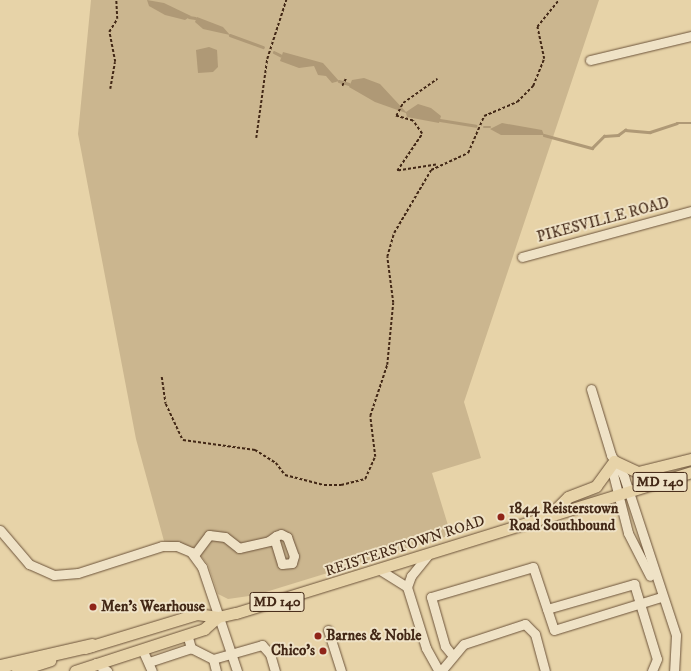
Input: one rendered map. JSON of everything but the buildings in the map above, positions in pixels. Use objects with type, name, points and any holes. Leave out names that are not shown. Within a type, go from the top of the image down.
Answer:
[{"type":"highway","points":[[0,666],[92,645]]},
{"type":"main road","points":[[548,517],[568,496],[596,486],[614,462],[638,472],[691,459]]},
{"type":"main road","name":"REISTERSTOWN ROAD","points":[[17,671],[92,645],[197,614],[218,617],[380,570],[691,472]]},
{"type":"main road","name":"REISTERSTOWN ROAD","points":[[74,671],[204,629],[218,617]]},
{"type":"street","points":[[590,60],[691,36]]},
{"type":"street","name":"PIKESVILLE ROAD","points":[[522,257],[691,210]]},
{"type":"street","points":[[591,389],[614,462],[621,469],[624,494],[676,635],[674,671]]},
{"type":"street","points":[[0,530],[29,564],[54,575],[78,574],[162,546],[178,546],[194,555],[202,567],[236,671]]},
{"type":"street","points":[[194,555],[205,538],[214,534],[239,548],[285,534],[294,556],[290,565],[282,564],[274,538]]},
{"type":"street","points":[[428,555],[411,576],[407,587],[426,648],[440,671],[468,642],[525,624],[535,634],[545,671]]},
{"type":"street","points":[[453,656],[445,646],[430,597],[533,567],[554,630],[661,597]]},
{"type":"street","points":[[380,570],[407,587]]},
{"type":"street","points":[[547,609],[634,584],[657,659],[652,671]]},
{"type":"street","points":[[328,630],[341,671]]},
{"type":"street","points":[[187,634],[192,648],[214,659],[231,652],[262,645],[270,654],[275,671]]},
{"type":"street","points":[[142,649],[150,667],[192,648]]},
{"type":"street","points":[[214,659],[216,671]]},
{"type":"street","points":[[96,663],[107,671]]},
{"type":"path","points":[[110,89],[115,62],[109,32],[117,19],[116,0]]},
{"type":"path","points":[[256,138],[267,59],[286,0]]},
{"type":"path","points":[[437,79],[403,103],[397,114],[398,118],[418,125],[422,134],[397,171],[438,165],[468,153],[484,116],[517,102],[533,86],[544,59],[538,43],[537,27],[559,0]]},
{"type":"path","points":[[342,86],[346,78]]},
{"type":"path","points":[[162,377],[166,404],[183,440],[255,450],[276,463],[285,475],[324,485],[341,485],[365,479],[375,457],[370,416],[384,380],[389,350],[393,303],[387,257],[389,245],[420,185],[438,165]]},
{"type":"shaded area","points":[[91,0],[599,0],[464,402],[481,458],[432,473],[451,535],[256,595],[228,599],[218,594],[208,565],[198,552],[183,544],[164,541],[136,439],[78,134]]},
{"type":"shaded area","points":[[147,0],[164,3],[191,16],[185,20],[165,15],[149,6]]},
{"type":"shaded area","points":[[197,17],[223,27],[230,35],[203,29],[195,22]]},
{"type":"shaded area","points":[[209,47],[217,50],[218,67],[213,72],[198,73],[196,50]]},
{"type":"shaded area","points":[[283,52],[323,63],[339,81],[332,83],[326,76],[318,75],[314,66],[299,68],[280,61]]},
{"type":"shaded area","points":[[364,78],[380,84],[406,112],[418,104],[431,108],[441,116],[439,123],[407,117],[406,113],[375,102],[349,87],[352,80]]},
{"type":"shaded area","points":[[502,123],[542,130],[544,135],[501,135],[490,129]]},
{"type":"waterway","points":[[189,17],[195,18]]},
{"type":"waterway","points":[[230,35],[263,47]]},
{"type":"waterway","points":[[274,52],[280,55]]},
{"type":"waterway","points":[[339,81],[349,84]]},
{"type":"waterway","points":[[440,120],[476,126]]},
{"type":"waterway","points":[[544,135],[592,148],[604,136],[618,135],[625,130],[650,132],[677,123],[691,123]]},
{"type":"waterway","points":[[484,127],[490,127]]},
{"type":"place","name":"1844 Reisterstown Road Southbound","points":[[501,517]]},
{"type":"place","name":"Men's Wearhouse","points":[[93,607]]},
{"type":"place","name":"Barnes & Noble","points":[[318,636]]},
{"type":"place","name":"Chico's","points":[[323,651]]}]
